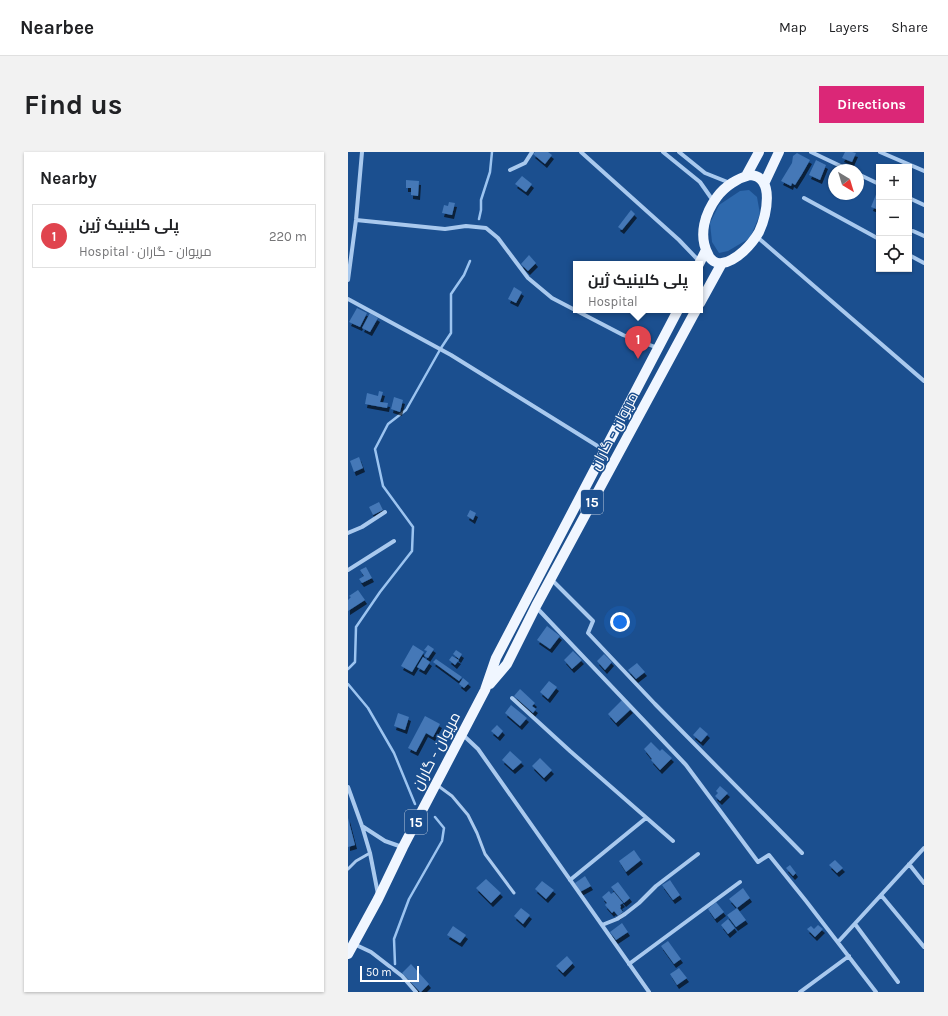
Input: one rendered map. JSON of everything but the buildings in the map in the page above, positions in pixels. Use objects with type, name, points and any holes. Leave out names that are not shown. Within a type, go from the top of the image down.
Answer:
[{"type":"main road","points":[[746,176],[759,152]]},
{"type":"main road","points":[[764,184],[779,152]]},
{"type":"main road","points":[[746,176],[757,176],[764,184],[766,194],[765,210],[762,225],[751,244],[741,254],[722,263],[713,260],[708,255],[704,244],[703,234],[710,208],[724,190],[732,184],[746,176]]},
{"type":"main road","points":[[701,261],[706,250]]},
{"type":"main road","points":[[703,298],[722,263]]},
{"type":"main road","name":"مریوان - گاران","points":[[348,954],[378,899],[403,847],[484,690],[496,658],[676,313]]},
{"type":"main road","name":"مریوان - گاران","points":[[484,690],[507,664],[536,606],[694,314]]},
{"type":"street","points":[[348,280],[356,220],[362,152]]},
{"type":"street","points":[[510,170],[524,163],[532,152]]},
{"type":"street","points":[[581,152],[679,240],[698,261]]},
{"type":"street","points":[[663,152],[700,182],[714,202]]},
{"type":"street","points":[[679,152],[705,173],[732,184]]},
{"type":"street","points":[[811,152],[836,164]]},
{"type":"street","points":[[880,152],[924,170]]},
{"type":"street","points":[[864,177],[876,183]]},
{"type":"street","points":[[804,198],[876,237]]},
{"type":"street","points":[[912,199],[924,205]]},
{"type":"street","points":[[356,220],[445,229],[466,226],[486,228],[498,238],[528,278],[552,298],[573,309]]},
{"type":"street","points":[[913,231],[924,236]]},
{"type":"street","points":[[756,236],[924,381]]},
{"type":"street","points":[[912,257],[924,263]]},
{"type":"street","points":[[348,299],[451,355],[604,451]]},
{"type":"street","points":[[581,313],[623,335],[658,348]]},
{"type":"street","points":[[348,532],[362,526],[385,512]]},
{"type":"street","points":[[348,570],[394,541]]},
{"type":"street","points":[[551,578],[593,621],[588,633],[802,853]]},
{"type":"street","points":[[536,606],[686,765],[758,862],[769,855],[876,992]]},
{"type":"street","points":[[512,698],[673,841]]},
{"type":"street","points":[[461,734],[478,750],[649,992]]},
{"type":"street","points":[[348,787],[370,853],[378,899]]},
{"type":"street","points":[[570,880],[646,818]]},
{"type":"street","points":[[362,826],[385,841],[403,847]]},
{"type":"street","points":[[838,942],[924,848]]},
{"type":"street","points":[[602,925],[617,920],[639,903],[656,886],[698,854]]},
{"type":"street","points":[[909,864],[924,883]]},
{"type":"street","points":[[629,964],[740,882]]},
{"type":"street","points":[[881,895],[924,947]]},
{"type":"street","points":[[855,924],[898,982]]},
{"type":"street","points":[[354,944],[371,952],[396,971],[416,992]]},
{"type":"street","points":[[800,992],[849,956]]},
{"type":"lane","points":[[435,784],[452,796],[468,815],[485,854],[514,893]]},
{"type":"lane","points":[[348,869],[356,861],[370,853]]},
{"type":"shaded area","points":[[749,190],[757,197],[760,214],[750,238],[728,251],[719,253],[712,242],[710,223],[719,205],[740,191]]},
{"type":"waterway","points":[[479,219],[481,200],[490,172],[492,152]]},
{"type":"waterway","points":[[348,669],[355,662],[356,627],[380,592],[412,551],[413,527],[383,486],[375,449],[388,424],[406,410],[451,333],[451,294],[464,275],[470,261]]},
{"type":"waterway","points":[[348,684],[368,708],[394,753],[415,804]]},
{"type":"waterway","points":[[395,964],[394,939],[409,899],[442,841],[444,828],[435,817]]},
{"type":"place","name":"پلی کلینیک ژین","points":[[638,359]]}]
